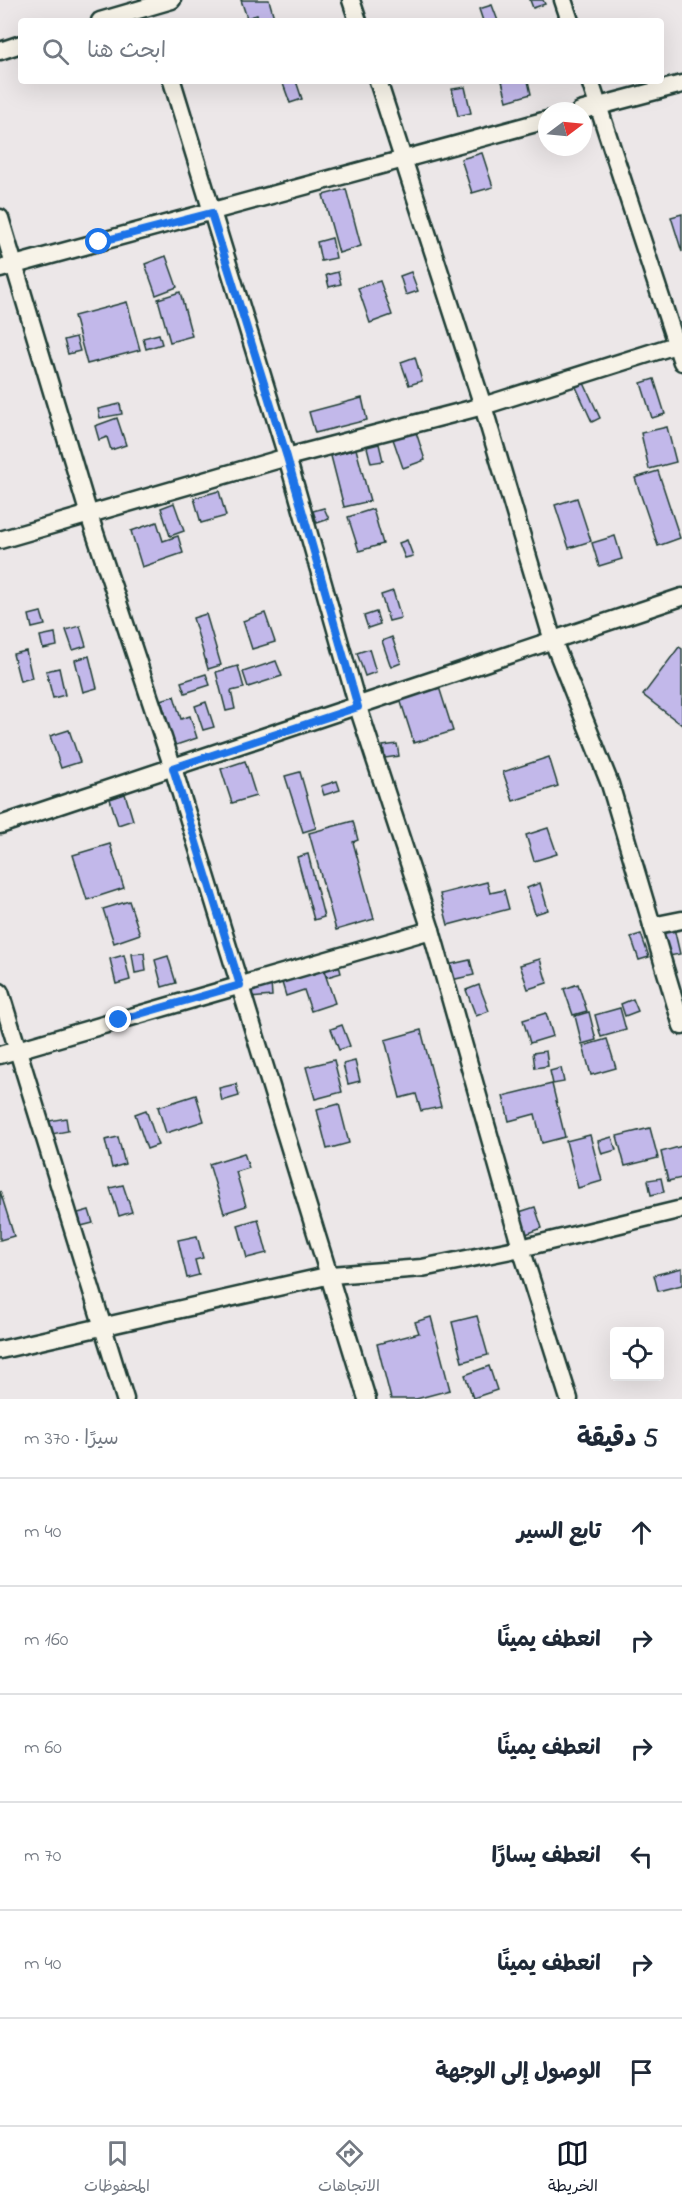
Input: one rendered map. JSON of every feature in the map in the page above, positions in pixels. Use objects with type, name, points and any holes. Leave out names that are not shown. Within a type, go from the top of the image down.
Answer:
[{"type":"street","points":[[112,18],[149,9],[172,0]]},
{"type":"street","points":[[351,0],[357,18]]},
{"type":"street","points":[[563,0],[569,18]]},
{"type":"street","points":[[0,51],[18,45]]},
{"type":"street","points":[[173,84],[287,457],[358,707],[431,930],[521,1248],[569,1399]]},
{"type":"street","points":[[379,84],[483,406],[553,640],[610,784],[682,1026]]},
{"type":"street","points":[[591,84],[679,344],[682,362]]},
{"type":"street","points":[[592,108],[682,84]]},
{"type":"street","points":[[7,267],[538,122]]},
{"type":"street","points":[[0,218],[7,267],[173,768],[368,1399]]},
{"type":"street","points":[[0,540],[287,457],[483,406],[679,344]]},
{"type":"street","points":[[0,825],[682,597]]},
{"type":"street","points":[[651,926],[682,920]]},
{"type":"street","points":[[0,1054],[431,930]]},
{"type":"street","points":[[0,992],[125,1399]]},
{"type":"street","points":[[0,1350],[331,1275],[422,1268],[521,1248],[682,1209]]},
{"type":"building","points":[[241,0],[269,0],[274,18],[258,18],[257,15],[247,18]]},
{"type":"building","points":[[530,0],[543,0],[545,4],[533,8]]},
{"type":"building","points":[[492,5],[497,18],[482,18],[479,9]]},
{"type":"building","points":[[283,84],[297,84],[302,99],[290,103]]},
{"type":"building","points":[[503,84],[529,84],[531,94],[507,101]]},
{"type":"building","points":[[465,87],[471,113],[458,116],[452,89]]},
{"type":"building","points":[[482,153],[493,187],[472,193],[461,159]]},
{"type":"building","points":[[346,189],[361,246],[339,253],[323,195]]},
{"type":"building","points":[[682,214],[682,252],[671,217]]},
{"type":"building","points":[[332,238],[336,258],[321,261],[317,242]]},
{"type":"building","points":[[166,256],[177,287],[156,295],[145,264]]},
{"type":"building","points":[[338,272],[341,284],[329,287],[326,275]]},
{"type":"building","points":[[411,272],[418,291],[406,295],[400,276]]},
{"type":"building","points":[[380,281],[392,315],[370,323],[358,288]]},
{"type":"building","points":[[180,292],[192,336],[170,342],[158,299]]},
{"type":"building","points":[[127,302],[140,350],[87,364],[74,316]]},
{"type":"building","points":[[159,334],[162,344],[146,349],[143,338]]},
{"type":"building","points":[[76,337],[80,351],[68,354],[64,340]]},
{"type":"building","points":[[415,357],[422,381],[409,385],[401,362]]},
{"type":"building","points":[[654,379],[665,414],[652,418],[641,383]]},
{"type":"building","points":[[584,383],[600,418],[592,422],[576,387]]},
{"type":"building","points":[[362,398],[367,420],[315,433],[309,412]]},
{"type":"building","points":[[120,404],[122,414],[100,418],[98,409]]},
{"type":"building","points":[[117,418],[126,445],[111,450],[107,437],[99,440],[95,426]]},
{"type":"building","points":[[667,427],[676,462],[649,469],[641,433]]},
{"type":"building","points":[[416,432],[425,460],[403,468],[393,439]]},
{"type":"building","points":[[379,444],[383,461],[371,463],[367,447]]},
{"type":"building","points":[[356,449],[370,501],[344,507],[331,456]]},
{"type":"building","points":[[658,471],[680,538],[658,546],[635,478]]},
{"type":"building","points":[[219,491],[226,516],[201,523],[194,498]]},
{"type":"building","points":[[577,498],[591,541],[569,548],[555,505]]},
{"type":"building","points":[[174,503],[184,531],[170,536],[161,508]]},
{"type":"building","points":[[324,508],[329,519],[317,523],[313,511]]},
{"type":"building","points":[[373,509],[383,544],[359,551],[348,517]]},
{"type":"building","points":[[157,522],[163,541],[178,536],[183,553],[142,567],[131,531]]},
{"type":"building","points":[[615,536],[622,559],[599,566],[592,543]]},
{"type":"building","points":[[407,540],[413,556],[405,558],[399,543]]},
{"type":"building","points":[[393,591],[401,618],[389,621],[381,595]]},
{"type":"building","points":[[41,612],[45,625],[32,628],[29,615]]},
{"type":"building","points":[[376,612],[380,624],[368,628],[364,616]]},
{"type":"building","points":[[265,613],[275,642],[252,649],[243,621]]},
{"type":"building","points":[[206,614],[221,665],[208,669],[193,618]]},
{"type":"building","points":[[80,626],[86,646],[73,650],[66,630]]},
{"type":"building","points":[[55,633],[57,646],[43,649],[40,636]]},
{"type":"building","points":[[392,637],[401,663],[391,667],[382,641]]},
{"type":"building","points":[[679,647],[682,649],[682,725],[643,695]]},
{"type":"building","points":[[369,649],[376,672],[365,676],[357,653]]},
{"type":"building","points":[[26,651],[32,678],[20,681],[13,654]]},
{"type":"building","points":[[89,656],[97,688],[83,692],[75,660]]},
{"type":"building","points":[[276,661],[282,676],[248,687],[243,672]]},
{"type":"building","points":[[238,666],[244,688],[231,691],[235,709],[226,711],[216,672]]},
{"type":"building","points":[[59,668],[65,695],[53,698],[46,671]]},
{"type":"building","points":[[206,674],[210,685],[185,693],[181,682]]},
{"type":"building","points":[[439,687],[453,731],[414,743],[400,699]]},
{"type":"building","points":[[174,696],[181,719],[190,716],[197,738],[167,748],[161,726],[168,723],[161,700]]},
{"type":"building","points":[[206,702],[214,727],[203,730],[195,706]]},
{"type":"building","points":[[69,730],[80,762],[61,768],[50,736]]},
{"type":"building","points":[[397,744],[399,756],[385,758],[383,746]]},
{"type":"building","points":[[549,757],[558,786],[513,801],[503,772]]},
{"type":"building","points":[[245,761],[256,796],[232,803],[221,769]]},
{"type":"building","points":[[300,772],[316,828],[303,832],[285,776]]},
{"type":"building","points":[[337,781],[340,790],[324,795],[321,786]]},
{"type":"building","points":[[125,794],[133,820],[118,825],[110,799]]},
{"type":"building","points":[[353,821],[358,840],[353,842],[374,919],[336,930],[309,833]]},
{"type":"building","points":[[548,828],[557,854],[534,861],[526,835]]},
{"type":"building","points":[[110,844],[124,888],[87,900],[73,855]]},
{"type":"building","points":[[308,854],[324,917],[314,920],[297,857]]},
{"type":"building","points":[[487,882],[490,893],[504,890],[509,909],[448,925],[440,894]]},
{"type":"building","points":[[540,883],[548,910],[535,914],[527,888]]},
{"type":"building","points":[[129,901],[140,934],[114,943],[103,909]]},
{"type":"building","points":[[674,928],[680,954],[664,957],[658,932]]},
{"type":"building","points":[[641,934],[649,957],[639,960],[631,937]]},
{"type":"building","points":[[144,953],[146,971],[135,973],[132,954]]},
{"type":"building","points":[[124,955],[130,980],[116,984],[110,959]]},
{"type":"building","points":[[168,956],[176,983],[162,987],[155,960]]},
{"type":"building","points":[[337,958],[341,973],[327,977],[323,963]]},
{"type":"building","points":[[540,959],[547,983],[528,989],[520,965]]},
{"type":"building","points":[[470,960],[474,975],[451,980],[447,965]]},
{"type":"building","points":[[321,962],[335,1003],[311,1011],[304,990],[286,996],[280,976]]},
{"type":"building","points":[[271,982],[272,996],[250,998],[249,984]]},
{"type":"building","points":[[578,984],[587,1011],[573,1015],[564,989]]},
{"type":"building","points":[[479,985],[489,1011],[476,1016],[466,990]]},
{"type":"building","points":[[633,999],[638,1011],[625,1016],[621,1004]]},
{"type":"building","points":[[620,1008],[626,1030],[601,1037],[595,1015]]},
{"type":"building","points":[[589,1012],[596,1040],[582,1044],[575,1016]]},
{"type":"building","points":[[546,1013],[553,1036],[530,1043],[523,1020]]},
{"type":"building","points":[[342,1025],[350,1046],[339,1050],[331,1029]]},
{"type":"building","points":[[421,1030],[441,1107],[421,1111],[416,1094],[400,1098],[385,1040]]},
{"type":"building","points":[[607,1039],[616,1068],[591,1075],[583,1046]]},
{"type":"building","points":[[546,1051],[548,1066],[535,1068],[533,1053]]},
{"type":"building","points":[[334,1060],[342,1092],[315,1099],[306,1067]]},
{"type":"building","points":[[355,1061],[360,1081],[348,1084],[343,1064]]},
{"type":"building","points":[[561,1068],[564,1082],[553,1084],[550,1071]]},
{"type":"building","points":[[236,1084],[239,1096],[222,1101],[219,1088]]},
{"type":"building","points":[[552,1084],[565,1137],[542,1143],[535,1114],[509,1121],[503,1096]]},
{"type":"building","points":[[196,1095],[204,1121],[166,1133],[158,1107]]},
{"type":"building","points":[[339,1104],[349,1143],[327,1149],[317,1110]]},
{"type":"building","points":[[146,1110],[158,1145],[147,1149],[135,1114]]},
{"type":"building","points":[[66,1118],[68,1131],[52,1134],[49,1121]]},
{"type":"building","points":[[650,1128],[658,1158],[625,1166],[617,1136]]},
{"type":"building","points":[[590,1135],[602,1181],[578,1188],[566,1141]]},
{"type":"building","points":[[118,1137],[125,1164],[112,1168],[105,1140]]},
{"type":"building","points":[[612,1137],[616,1150],[602,1154],[598,1141]]},
{"type":"building","points":[[682,1146],[682,1178],[668,1181],[661,1152]]},
{"type":"building","points":[[244,1153],[249,1168],[236,1172],[246,1206],[224,1213],[209,1164]]},
{"type":"building","points":[[661,1178],[664,1192],[651,1195],[648,1180]]},
{"type":"building","points":[[123,1185],[132,1212],[119,1216],[110,1188]]},
{"type":"building","points":[[0,1191],[14,1236],[0,1240]]},
{"type":"building","points":[[535,1207],[542,1228],[521,1236],[513,1214]]},
{"type":"building","points":[[89,1210],[93,1223],[81,1226],[78,1213]]},
{"type":"building","points":[[258,1219],[267,1253],[247,1258],[238,1225]]},
{"type":"building","points":[[197,1236],[203,1258],[195,1260],[199,1275],[187,1278],[178,1240]]},
{"type":"building","points":[[682,1268],[682,1285],[658,1291],[654,1275]]},
{"type":"building","points":[[477,1316],[488,1355],[462,1362],[452,1322]]},
{"type":"building","points":[[431,1317],[450,1390],[416,1399],[391,1399],[377,1344],[419,1333],[415,1322]]},
{"type":"building","points":[[489,1366],[497,1390],[473,1398],[465,1375]]},
{"type":"route","points":[[99,242],[211,213],[287,457],[358,707],[173,768],[240,985],[119,1020]]}]
